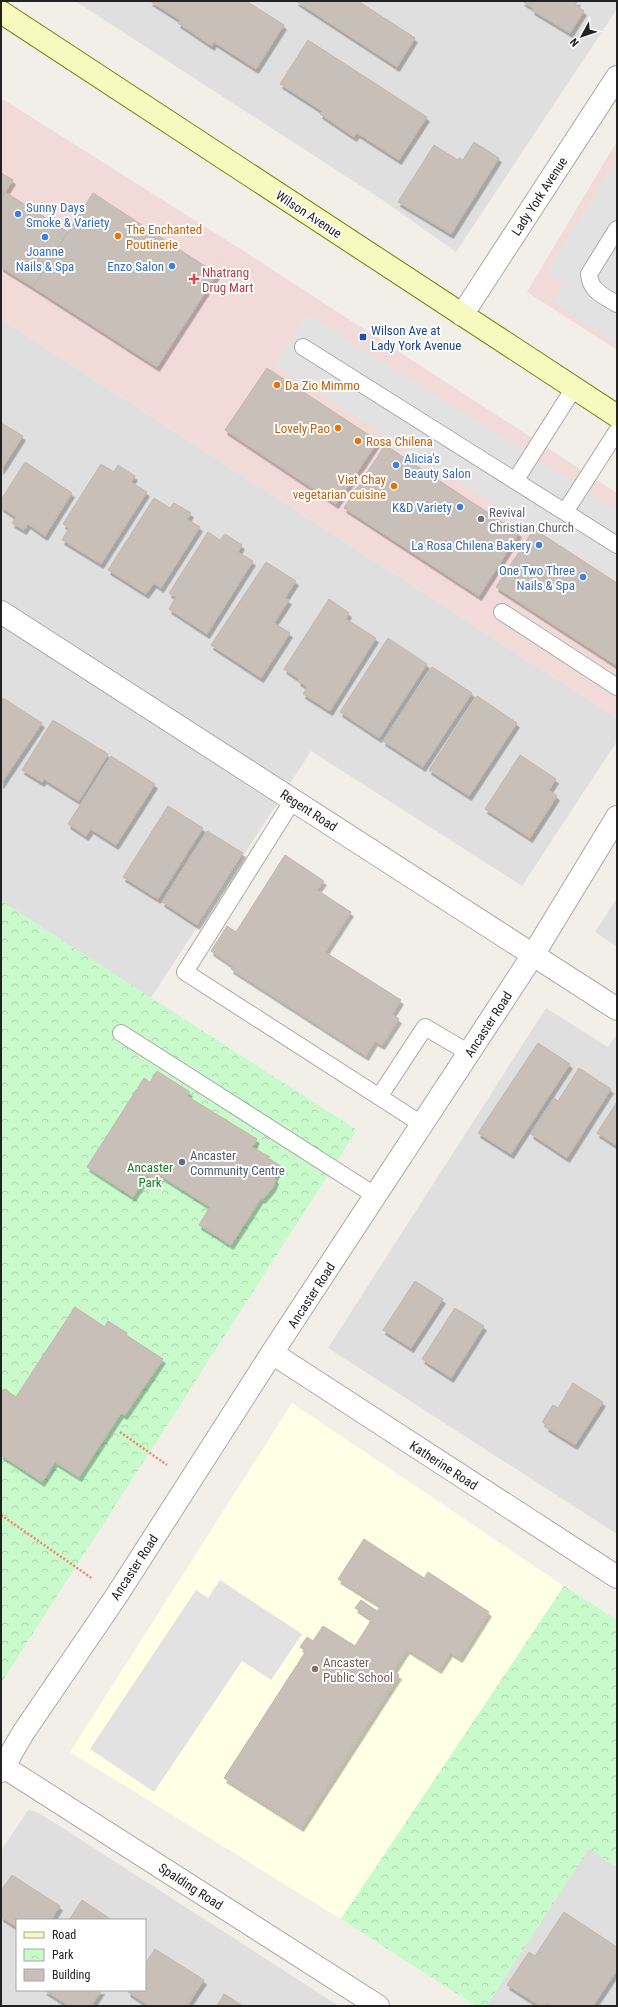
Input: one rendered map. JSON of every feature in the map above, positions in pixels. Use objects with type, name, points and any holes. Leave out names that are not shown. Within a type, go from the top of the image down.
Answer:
[{"type":"main road","name":"Wilson Avenue","points":[[1,12],[617,416]]},
{"type":"street","name":"Lady York Avenue","points":[[462,315],[611,100],[617,77]]},
{"type":"street","name":"Regent Road","points":[[1,612],[617,1009]]},
{"type":"street","name":"Ancaster Road","points":[[2,1769],[23,1733],[117,1595],[272,1353],[423,1125],[533,955],[617,818]]},
{"type":"street","name":"Katherine Road","points":[[272,1353],[617,1577]]},
{"type":"street","name":"Spalding Road","points":[[2,1769],[378,2006]]},
{"type":"lane","points":[[617,229],[589,274],[589,283],[594,290],[617,304]]},
{"type":"lane","points":[[302,347],[617,545]]},
{"type":"lane","points":[[515,481],[574,388]]},
{"type":"lane","points":[[565,512],[617,431]]},
{"type":"lane","points":[[502,612],[617,687]]},
{"type":"lane","points":[[293,800],[185,972],[423,1125]]},
{"type":"lane","points":[[379,1097],[425,1028],[469,1053]]},
{"type":"lane","points":[[121,1033],[376,1196]]},
{"type":"path","points":[[120,1432],[190,1481]]},
{"type":"path","points":[[1,1515],[117,1595]]},
{"type":"shaded area","points":[[75,1],[617,1],[617,9],[456,252],[384,201]]},
{"type":"shaded area","points":[[1,98],[242,250],[617,493],[617,718],[1,319]]},
{"type":"shaded area","points":[[617,141],[617,350],[527,292]]},
{"type":"shaded area","points":[[617,160],[617,344],[553,302],[564,284],[546,272]]},
{"type":"shaded area","points":[[307,314],[617,510],[617,581],[275,365]]},
{"type":"shaded area","points":[[1,319],[617,718],[617,741],[522,886],[311,751],[151,998],[1,901]]},
{"type":"shaded area","points":[[617,898],[617,947],[595,932]]},
{"type":"shaded area","points":[[546,1008],[608,1047],[617,1034],[617,1534],[328,1348]]},
{"type":"shaded area","name":"Ancaster Public School","points":[[292,1403],[564,1586],[341,1919],[70,1752]]},
{"type":"shaded area","points":[[220,1580],[302,1634],[271,1680],[242,1661],[154,1792],[90,1749],[196,1590],[208,1598]]},
{"type":"shaded area","points":[[28,1810],[37,1812],[58,1825],[339,2006],[1,2006],[1,1851]]},
{"type":"shaded area","points":[[589,1848],[617,1867],[617,2006],[486,2006]]},
{"type":"green space","name":"Ancaster Park","points":[[1,901],[357,1130],[1,1683]]},
{"type":"green space","points":[[564,1586],[617,1620],[617,1867],[589,1849],[486,2006],[476,2006],[341,1919]]},
{"type":"building","points":[[150,1],[246,1],[284,25],[256,69],[214,42],[212,46],[178,23],[180,20]]},
{"type":"building","points":[[296,1],[358,1],[415,38],[397,67]]},
{"type":"building","points":[[522,1],[578,1],[575,5],[584,11],[570,33],[532,10],[533,8]]},
{"type":"building","points":[[308,40],[427,117],[399,160],[357,133],[354,137],[320,114],[322,111],[280,84]]},
{"type":"building","points":[[474,142],[499,158],[451,234],[398,202],[434,145],[458,160],[459,158],[463,160]]},
{"type":"building","points":[[1,173],[13,180],[1,199]]},
{"type":"building","points":[[5,192],[68,232],[33,287],[1,267],[1,199]]},
{"type":"building","points":[[93,193],[217,274],[157,367],[33,287]]},
{"type":"building","points":[[267,368],[378,441],[336,504],[225,430]]},
{"type":"building","points":[[1,423],[23,436],[1,470]]},
{"type":"building","points":[[385,445],[519,533],[479,596],[344,508]]},
{"type":"building","points":[[25,462],[72,493],[45,536],[28,524],[24,530],[12,523],[16,517],[1,507],[1,500]]},
{"type":"building","points":[[101,464],[114,472],[118,465],[135,476],[131,482],[147,492],[101,564],[62,540],[69,528],[63,524]]},
{"type":"building","points":[[154,498],[170,508],[174,503],[191,513],[187,519],[200,527],[161,588],[154,583],[146,594],[108,570]]},
{"type":"building","points":[[534,529],[617,583],[617,666],[496,587]]},
{"type":"building","points":[[208,532],[220,540],[225,534],[242,545],[238,552],[253,561],[207,634],[169,609],[176,597],[169,593]]},
{"type":"building","points":[[266,562],[296,581],[285,598],[289,600],[274,623],[290,633],[261,678],[211,645]]},
{"type":"building","points":[[329,599],[349,613],[346,619],[376,638],[330,711],[303,694],[307,687],[298,681],[299,679],[284,669]]},
{"type":"building","points":[[388,638],[427,664],[379,738],[340,712]]},
{"type":"building","points":[[432,667],[472,693],[423,767],[383,741]]},
{"type":"building","points":[[477,696],[517,723],[469,796],[429,770]]},
{"type":"building","points":[[3,698],[42,723],[1,784],[1,702]]},
{"type":"building","points":[[53,720],[108,754],[79,801],[44,779],[42,782],[22,770]]},
{"type":"building","points":[[520,755],[556,779],[549,790],[557,796],[530,838],[485,809]]},
{"type":"building","points":[[111,756],[155,784],[116,845],[91,829],[86,836],[68,824]]},
{"type":"building","points":[[168,806],[203,828],[158,899],[123,877]]},
{"type":"building","points":[[207,831],[243,853],[197,925],[162,902]]},
{"type":"building","points":[[285,855],[324,881],[317,890],[351,912],[325,952],[401,1000],[392,1014],[399,1019],[382,1045],[375,1041],[366,1056],[231,969],[233,966],[211,951],[227,926],[236,932]]},
{"type":"building","points":[[538,1043],[570,1064],[511,1154],[478,1133]]},
{"type":"building","points":[[579,1068],[611,1089],[567,1158],[531,1134],[554,1098],[558,1101]]},
{"type":"building","name":"Ancaster Community Centre","points":[[157,1071],[190,1092],[187,1096],[257,1139],[252,1147],[270,1157],[268,1158],[281,1166],[274,1178],[276,1180],[273,1187],[263,1199],[261,1198],[231,1245],[199,1225],[210,1207],[161,1176],[158,1182],[147,1175],[133,1197],[87,1167],[144,1078],[150,1082]]},
{"type":"building","points":[[617,1102],[617,1146],[597,1133]]},
{"type":"building","points":[[415,1281],[443,1299],[411,1348],[383,1330]]},
{"type":"building","points":[[75,1307],[105,1327],[108,1321],[127,1333],[126,1335],[163,1359],[125,1415],[121,1413],[79,1477],[55,1462],[42,1482],[1,1455],[1,1394],[4,1389],[16,1397]]},
{"type":"building","points":[[455,1308],[484,1326],[451,1378],[422,1359]]},
{"type":"building","points":[[573,1383],[603,1402],[575,1445],[546,1427],[547,1425],[542,1422],[553,1405],[558,1408]]},
{"type":"building","points":[[364,1539],[424,1578],[428,1572],[489,1612],[460,1658],[450,1652],[439,1669],[407,1649],[393,1671],[399,1675],[301,1827],[224,1778],[306,1651],[300,1647],[307,1637],[313,1641],[323,1626],[355,1646],[372,1619],[355,1608],[361,1600],[377,1611],[381,1606],[338,1579]]},
{"type":"building","points":[[12,1875],[60,1906],[52,1919],[16,1919],[16,1926],[1,1917],[1,1891]]},
{"type":"building","points":[[82,1900],[110,1919],[70,1919]]},
{"type":"building","points":[[564,1912],[617,1947],[617,1970],[593,2006],[550,2006],[546,2003],[544,2006],[540,2006],[507,1985],[529,1952],[535,1956]]},
{"type":"building","points":[[155,1949],[204,1980],[187,2006],[149,2006],[128,1992],[146,1991],[146,1962]]},
{"type":"building","points":[[46,1991],[101,1991],[91,2006],[69,2006]]},
{"type":"building","points":[[224,1994],[243,2006],[217,2006]]},
{"type":"place","name":"Sunny Days Smoke & Variety","points":[[18,214]]},
{"type":"place","name":"The Enchanted Poutinerie","points":[[118,236]]},
{"type":"place","name":"Joanne Nails & Spa","points":[[45,237]]},
{"type":"place","name":"Enzo Salon","points":[[172,266]]},
{"type":"place","name":"Nhatrang Drug Mart","points":[[194,279]]},
{"type":"place","name":"Wilson Ave at Lady York Avenue","points":[[363,337]]},
{"type":"place","name":"Da Zio Mimmo","points":[[277,385]]},
{"type":"place","name":"Lovely Pao","points":[[338,428]]},
{"type":"place","name":"Rosa Chilena","points":[[358,441]]},
{"type":"place","name":"Alicia's Beauty Salon","points":[[396,465]]},
{"type":"place","name":"Viet Chay vegetarian cuisine","points":[[394,486]]},
{"type":"place","name":"K&D Variety","points":[[460,507]]},
{"type":"place","name":"Revival Christian Church","points":[[481,519]]},
{"type":"place","name":"La Rosa Chilena Bakery","points":[[539,545]]},
{"type":"place","name":"One Two Three Nails & Spa","points":[[583,577]]},
{"type":"place","name":"Ancaster Community Centre","points":[[182,1162]]},
{"type":"place","name":"Ancaster Public School","points":[[315,1669]]}]
